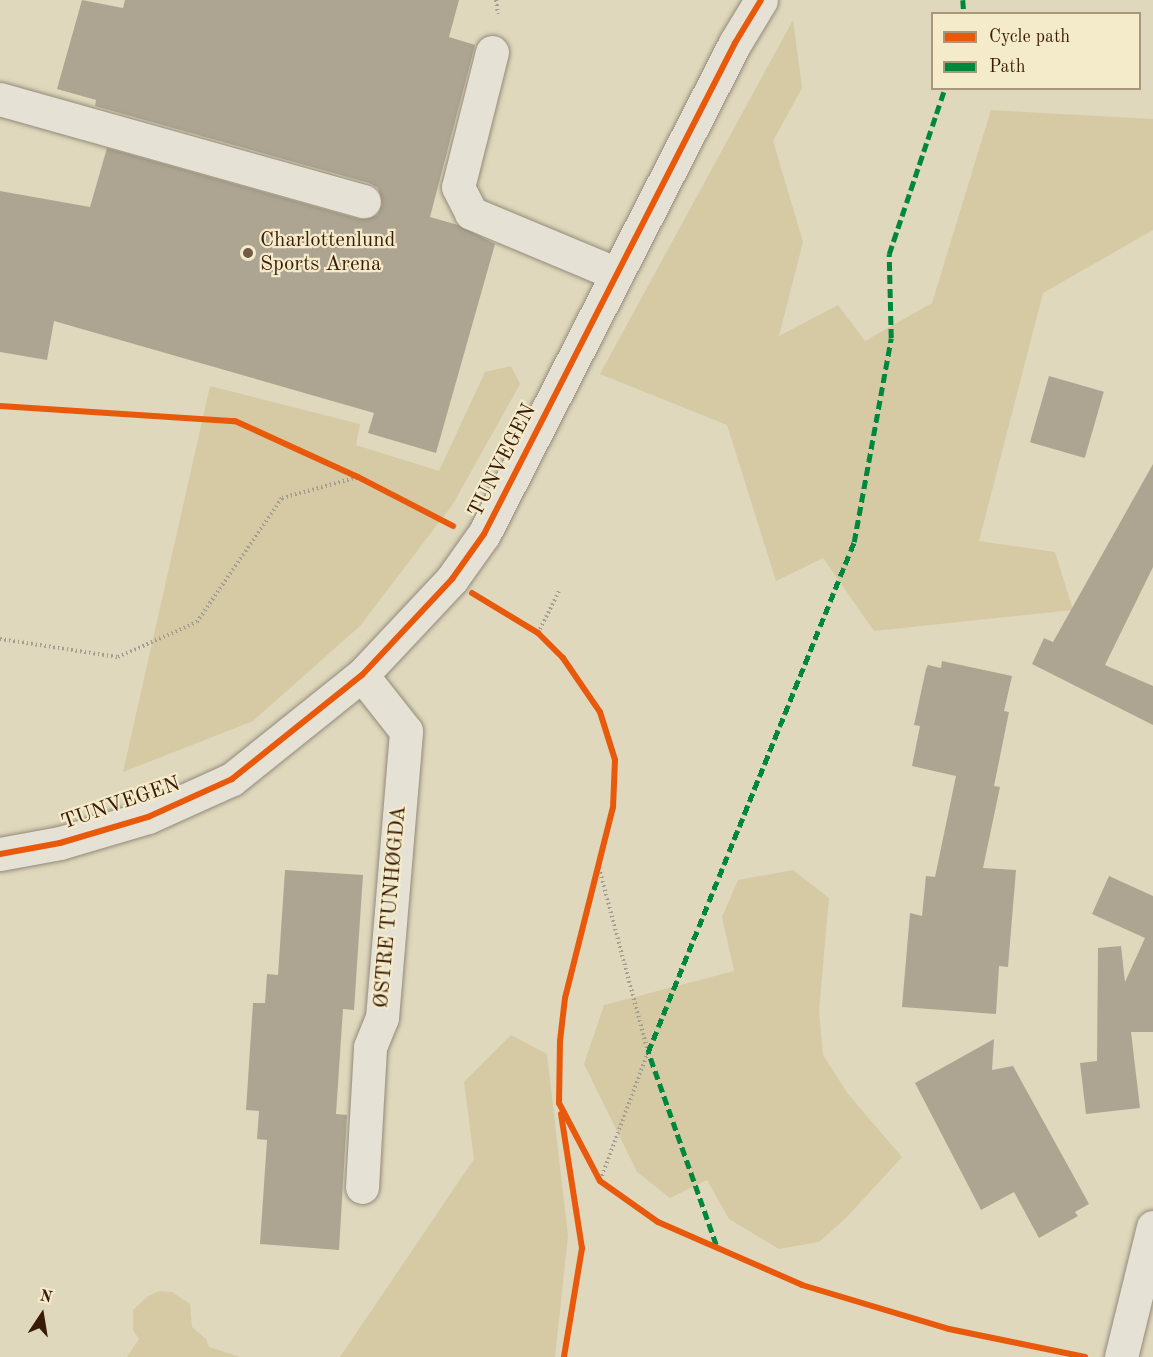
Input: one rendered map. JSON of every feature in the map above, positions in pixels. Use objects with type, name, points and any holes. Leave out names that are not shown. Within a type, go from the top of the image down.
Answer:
[{"type":"street","name":"TUNVEGEN","points":[[0,854],[60,843],[148,817],[232,779],[362,675],[452,579],[483,534],[761,0]]},
{"type":"street","points":[[492,52],[458,187],[471,213],[617,274]]},
{"type":"street","points":[[0,99],[364,201]]},
{"type":"street","name":"ØSTRE TUNHØGDA","points":[[362,675],[406,730],[382,1018],[370,1047],[362,1187]]},
{"type":"street","points":[[1121,1357],[1153,1227]]},
{"type":"path","points":[[348,472],[369,482]]},
{"type":"path","points":[[0,639],[118,657],[197,622],[282,498],[358,477]]},
{"type":"path","points":[[538,633],[560,591]]},
{"type":"path","points":[[530,628],[547,642]]},
{"type":"path","points":[[593,890],[601,858]]},
{"type":"path","points":[[599,868],[648,1052],[600,1181]]},
{"type":"path","points":[[595,1171],[600,1181],[610,1188]]},
{"type":"shaded area","points":[[793,20],[802,88],[773,141],[803,242],[779,336],[838,305],[865,341],[932,303],[991,110],[1153,119],[1153,230],[1043,293],[979,541],[1055,552],[1073,610],[874,631],[823,558],[776,581],[727,425],[600,374]]},
{"type":"shaded area","points":[[511,366],[520,384],[453,504],[360,626],[253,721],[123,772],[210,386],[360,424],[356,445],[439,471],[485,372]]},
{"type":"shaded area","points":[[793,870],[829,898],[819,1011],[823,1055],[848,1094],[902,1157],[846,1218],[819,1242],[779,1249],[729,1219],[707,1180],[670,1198],[637,1172],[584,1064],[604,1005],[734,971],[722,917],[738,880]]},
{"type":"shaded area","points":[[511,1035],[547,1054],[568,1236],[555,1357],[340,1357],[474,1159],[464,1082]]},
{"type":"shaded area","points":[[160,1291],[172,1292],[190,1304],[192,1327],[206,1339],[209,1347],[240,1357],[127,1357],[139,1339],[133,1330],[133,1310],[148,1296]]},
{"type":"building","points":[[82,0],[123,8],[125,0],[459,0],[449,37],[475,45],[430,217],[458,225],[495,244],[436,453],[368,433],[374,413],[54,321],[47,360],[0,352],[0,191],[90,207],[107,148],[359,219],[377,215],[382,205],[378,188],[369,183],[95,106],[96,100],[57,89]]},
{"type":"building","points":[[1049,376],[1104,392],[1085,458],[1030,442]]},
{"type":"building","points":[[1153,464],[1153,567],[1105,665],[1153,686],[1153,725],[1032,664],[1044,638],[1053,642]]},
{"type":"building","points":[[942,661],[1012,676],[1004,711],[1009,712],[994,786],[1000,787],[983,868],[1016,870],[1008,967],[999,966],[996,1014],[902,1007],[910,913],[922,916],[926,876],[935,877],[956,776],[912,766],[920,726],[914,725],[926,669],[928,665],[941,668]]},
{"type":"building","points":[[285,870],[363,875],[354,1010],[343,1009],[336,1114],[347,1115],[339,1250],[260,1244],[267,1140],[257,1139],[259,1111],[246,1110],[253,1003],[265,1003],[267,974],[278,975]]},
{"type":"building","points":[[1109,876],[1153,896],[1153,1032],[1131,1032],[1140,1108],[1086,1114],[1080,1063],[1097,1061],[1098,948],[1121,946],[1125,982],[1145,938],[1092,914]]},
{"type":"building","points":[[994,1039],[992,1070],[1013,1066],[1089,1204],[1075,1212],[1078,1216],[1039,1238],[1014,1192],[981,1210],[915,1083]]},
{"type":"marked path","points":[[963,0],[964,12]]},
{"type":"marked path","points":[[716,1245],[648,1052],[854,542],[891,338],[889,254],[944,90]]},
{"type":"cycle path","points":[[0,854],[60,843],[148,817],[232,779],[362,675],[452,579],[484,534],[735,43],[761,0]]},
{"type":"cycle path","points":[[0,406],[235,421],[358,477],[453,526]]},
{"type":"cycle path","points":[[472,593],[538,633],[563,658],[600,712],[615,760],[613,807],[565,998],[560,1041],[559,1103],[600,1181],[658,1222],[802,1285],[949,1329],[1085,1357]]},
{"type":"cycle path","points":[[561,1114],[582,1248],[564,1357]]},
{"type":"place","name":"Charlottenlund Sports Arena","points":[[248,253]]}]
